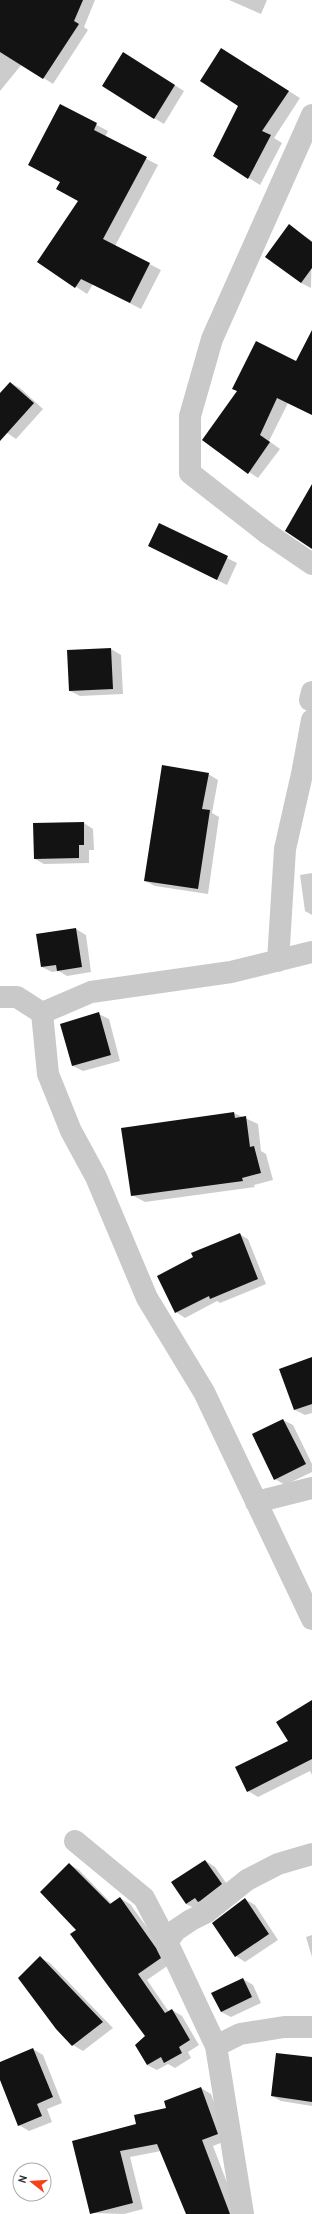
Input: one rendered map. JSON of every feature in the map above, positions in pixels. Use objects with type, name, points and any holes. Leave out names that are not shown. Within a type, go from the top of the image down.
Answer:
[{"type":"street","points":[[312,115],[212,339],[190,416],[190,473],[268,534],[312,564]]},
{"type":"street","points":[[278,961],[285,849],[302,774],[311,704]]},
{"type":"street","points":[[42,1013],[90,992],[232,972],[312,952]]},
{"type":"street","points":[[0,997],[17,997],[42,1013]]},
{"type":"street","points":[[42,1013],[48,1074],[71,1131],[96,1177],[147,1298],[204,1392],[312,1619]]},
{"type":"street","points":[[256,1502],[312,1488]]},
{"type":"street","points":[[75,1841],[144,1898],[167,1942],[216,2046],[243,2214]]},
{"type":"street","points":[[167,1942],[176,1930],[207,1912],[246,1880],[278,1864],[312,1854]]},
{"type":"street","points":[[216,2046],[240,2034],[284,2027],[312,2027]]},
{"type":"building","points":[[0,0],[83,0],[74,21],[79,24],[43,79],[0,52]]},
{"type":"building","points":[[221,48],[289,91],[262,131],[271,135],[248,179],[213,156],[238,106],[200,81]]},
{"type":"building","points":[[123,52],[175,85],[154,119],[102,86]]},
{"type":"building","points":[[60,104],[97,123],[94,130],[147,157],[103,239],[150,263],[130,303],[81,279],[75,288],[37,262],[78,201],[56,189],[60,182],[28,165]]},
{"type":"building","points":[[289,224],[312,242],[312,268],[301,283],[265,257]]},
{"type":"building","points":[[312,330],[312,415],[277,398],[260,435],[270,442],[248,474],[202,440],[237,391],[232,389],[256,341],[296,361]]},
{"type":"building","points":[[10,382],[34,403],[0,441],[0,393]]},
{"type":"building","points":[[312,484],[312,549],[285,531]]},
{"type":"building","points":[[159,523],[228,556],[217,580],[148,546]]},
{"type":"building","points":[[111,648],[113,689],[69,691],[67,650]]},
{"type":"building","points":[[162,765],[209,773],[202,809],[210,810],[198,889],[144,881]]},
{"type":"building","points":[[84,822],[84,845],[79,845],[79,858],[34,859],[33,823]]},
{"type":"building","points":[[76,928],[82,967],[57,971],[56,965],[41,967],[36,934]]},
{"type":"building","points":[[99,1012],[111,1055],[72,1066],[60,1024]]},
{"type":"building","points":[[234,1112],[235,1118],[246,1116],[250,1147],[254,1146],[261,1173],[242,1178],[243,1181],[131,1196],[121,1128]]},
{"type":"building","points":[[240,1233],[258,1279],[210,1299],[209,1296],[175,1313],[157,1276],[193,1257],[191,1253]]},
{"type":"building","points":[[312,1357],[312,1404],[294,1410],[279,1369]]},
{"type":"building","points":[[283,1419],[306,1464],[274,1480],[252,1434]]},
{"type":"building","points":[[312,1700],[312,1759],[247,1792],[235,1767],[288,1741],[276,1722]]},
{"type":"building","points":[[205,1860],[222,1884],[200,1901],[198,1902],[195,1898],[186,1904],[171,1882]]},
{"type":"building","points":[[69,1863],[110,1904],[120,1897],[156,1948],[161,1958],[138,1974],[165,2013],[172,2009],[190,2040],[179,2047],[182,2053],[164,2063],[161,2057],[147,2065],[135,2045],[145,2036],[70,1934],[76,1930],[40,1892]]},
{"type":"building","points":[[245,1898],[269,1934],[235,1957],[212,1923]]},
{"type":"building","points":[[40,1956],[103,2022],[72,2046],[56,2029],[18,1978]]},
{"type":"building","points":[[243,1978],[252,1997],[221,2012],[211,1993]]},
{"type":"building","points":[[33,2048],[53,2097],[37,2104],[42,2116],[18,2126],[0,2080],[0,2062]]},
{"type":"building","points":[[276,2053],[312,2057],[312,2102],[271,2096]]},
{"type":"building","points":[[201,2087],[218,2134],[202,2140],[230,2214],[186,2214],[157,2144],[120,2151],[133,2203],[90,2214],[72,2141],[136,2124],[134,2115],[166,2108],[164,2101]]}]
